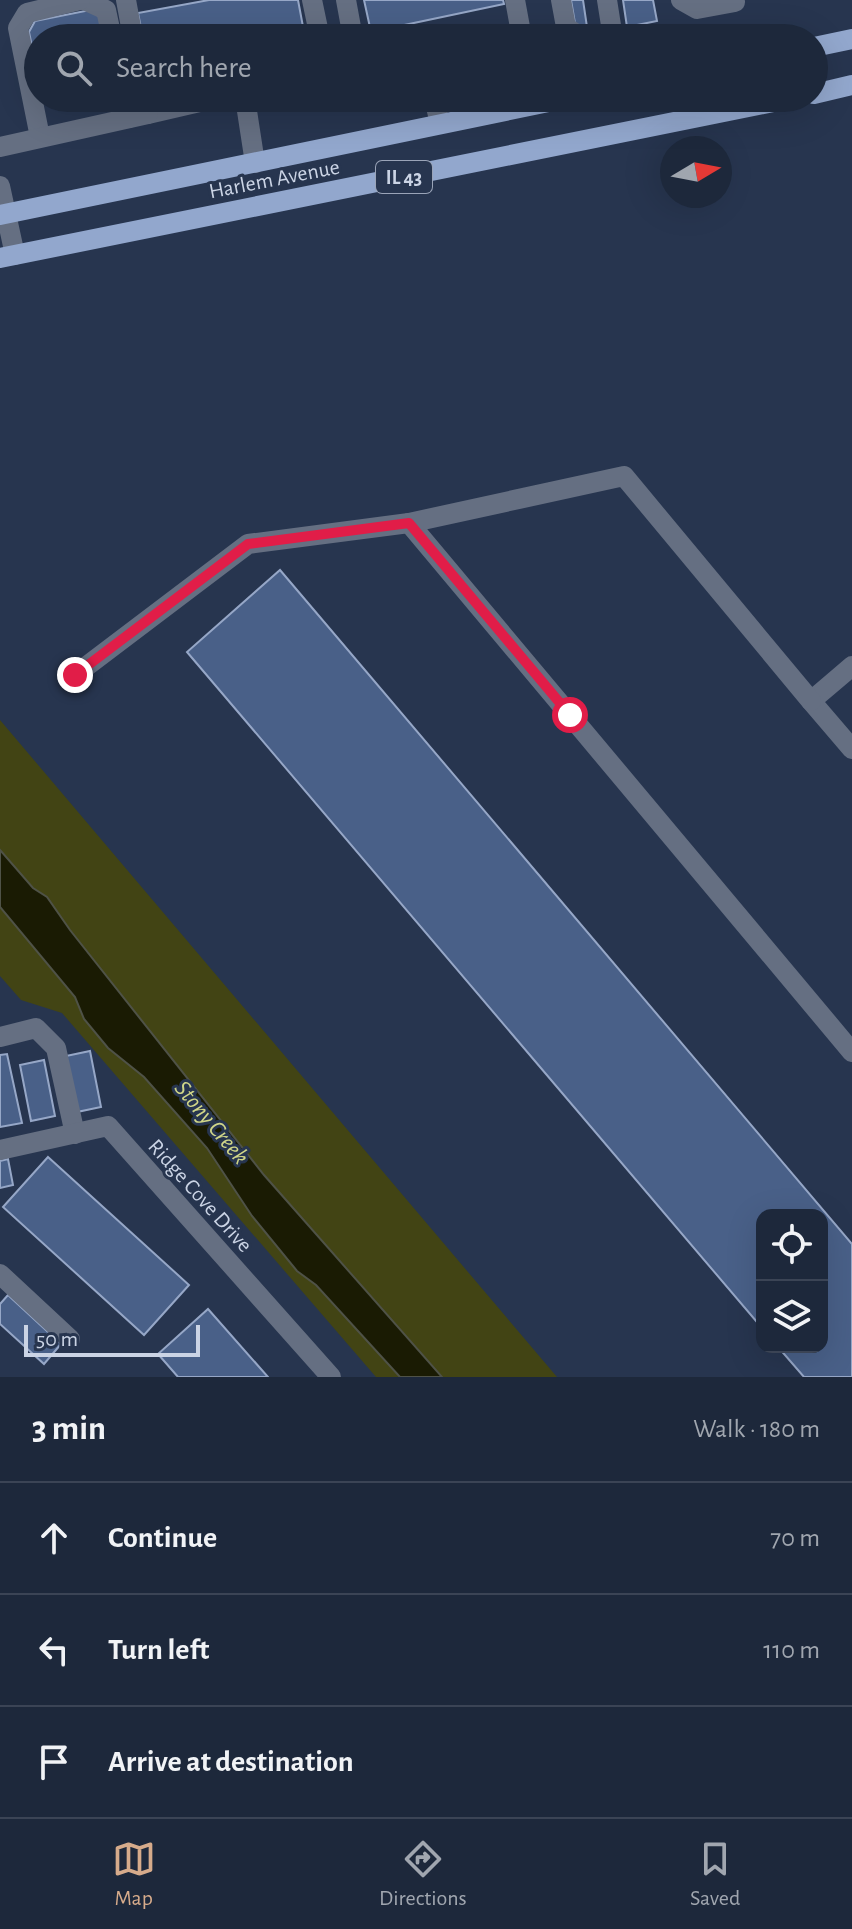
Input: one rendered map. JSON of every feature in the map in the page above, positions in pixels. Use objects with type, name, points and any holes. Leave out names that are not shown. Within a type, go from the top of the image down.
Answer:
[{"type":"main road","points":[[828,44],[852,39]]},
{"type":"main road","points":[[828,91],[852,85]]},
{"type":"main road","name":"Harlem Avenue","points":[[3,215],[499,112]]},
{"type":"main road","name":"Harlem Avenue","points":[[7,256],[723,112]]},
{"type":"street","points":[[24,58],[18,28],[27,13],[82,0],[106,5]]},
{"type":"street","points":[[126,0],[130,24]]},
{"type":"street","points":[[312,0],[317,24]]},
{"type":"street","points":[[346,0],[350,24]]},
{"type":"street","points":[[515,0],[519,24]]},
{"type":"street","points":[[561,0],[565,24]]},
{"type":"street","points":[[607,0],[611,24]]},
{"type":"street","points":[[681,0],[697,9],[735,2]]},
{"type":"street","points":[[35,112],[40,137]]},
{"type":"street","points":[[0,147],[120,112]]},
{"type":"street","points":[[247,112],[255,163]]},
{"type":"street","points":[[437,112],[440,124]]},
{"type":"street","points":[[0,186],[7,256]]},
{"type":"street","points":[[75,675],[248,544],[409,523],[624,476],[852,749]]},
{"type":"street","points":[[409,523],[852,1052]]},
{"type":"street","points":[[811,701],[852,666]]},
{"type":"street","points":[[0,1037],[36,1028],[56,1048],[75,1134]]},
{"type":"street","name":"Ridge Cove Drive","points":[[0,1150],[108,1126],[331,1377]]},
{"type":"street","points":[[0,1274],[70,1339]]},
{"type":"shaded area","points":[[0,720],[557,1377],[442,1377],[264,1175],[47,897],[33,888],[0,850]]},
{"type":"shaded area","points":[[0,907],[75,997],[84,1019],[107,1048],[144,1077],[207,1148],[252,1216],[297,1271],[316,1285],[400,1377],[376,1377],[62,1013],[21,1000],[0,976]]},
{"type":"water","name":"Stony Creek","points":[[0,850],[33,888],[47,897],[264,1175],[442,1377],[400,1377],[316,1285],[297,1271],[252,1216],[207,1148],[144,1077],[108,1048],[84,1019],[75,997],[0,907]]},
{"type":"building","points":[[209,0],[298,0],[302,24],[140,24],[138,13]]},
{"type":"building","points":[[364,0],[503,0],[504,4],[409,24],[369,24]]},
{"type":"building","points":[[571,0],[583,0],[587,24],[575,24]]},
{"type":"building","points":[[623,0],[653,0],[657,21],[627,24]]},
{"type":"building","points":[[90,10],[101,18],[102,24],[33,24],[35,21]]},
{"type":"building","points":[[280,570],[822,1209],[756,1209],[756,1321],[187,652]]},
{"type":"building","points":[[90,1051],[101,1107],[77,1112],[66,1056]]},
{"type":"building","points":[[7,1054],[22,1123],[0,1127],[0,1055]]},
{"type":"building","points":[[44,1060],[55,1116],[31,1121],[20,1065]]},
{"type":"building","points":[[48,1157],[189,1285],[144,1335],[3,1207]]},
{"type":"building","points":[[8,1159],[13,1185],[0,1188],[0,1161]]},
{"type":"building","points":[[828,1216],[852,1244],[852,1377],[804,1377],[783,1353],[828,1353]]},
{"type":"building","points":[[8,1295],[61,1344],[44,1364],[0,1324],[0,1304]]},
{"type":"building","points":[[208,1309],[268,1377],[178,1377],[158,1354]]},
{"type":"route","points":[[75,675],[248,544],[409,523],[570,715]]}]
